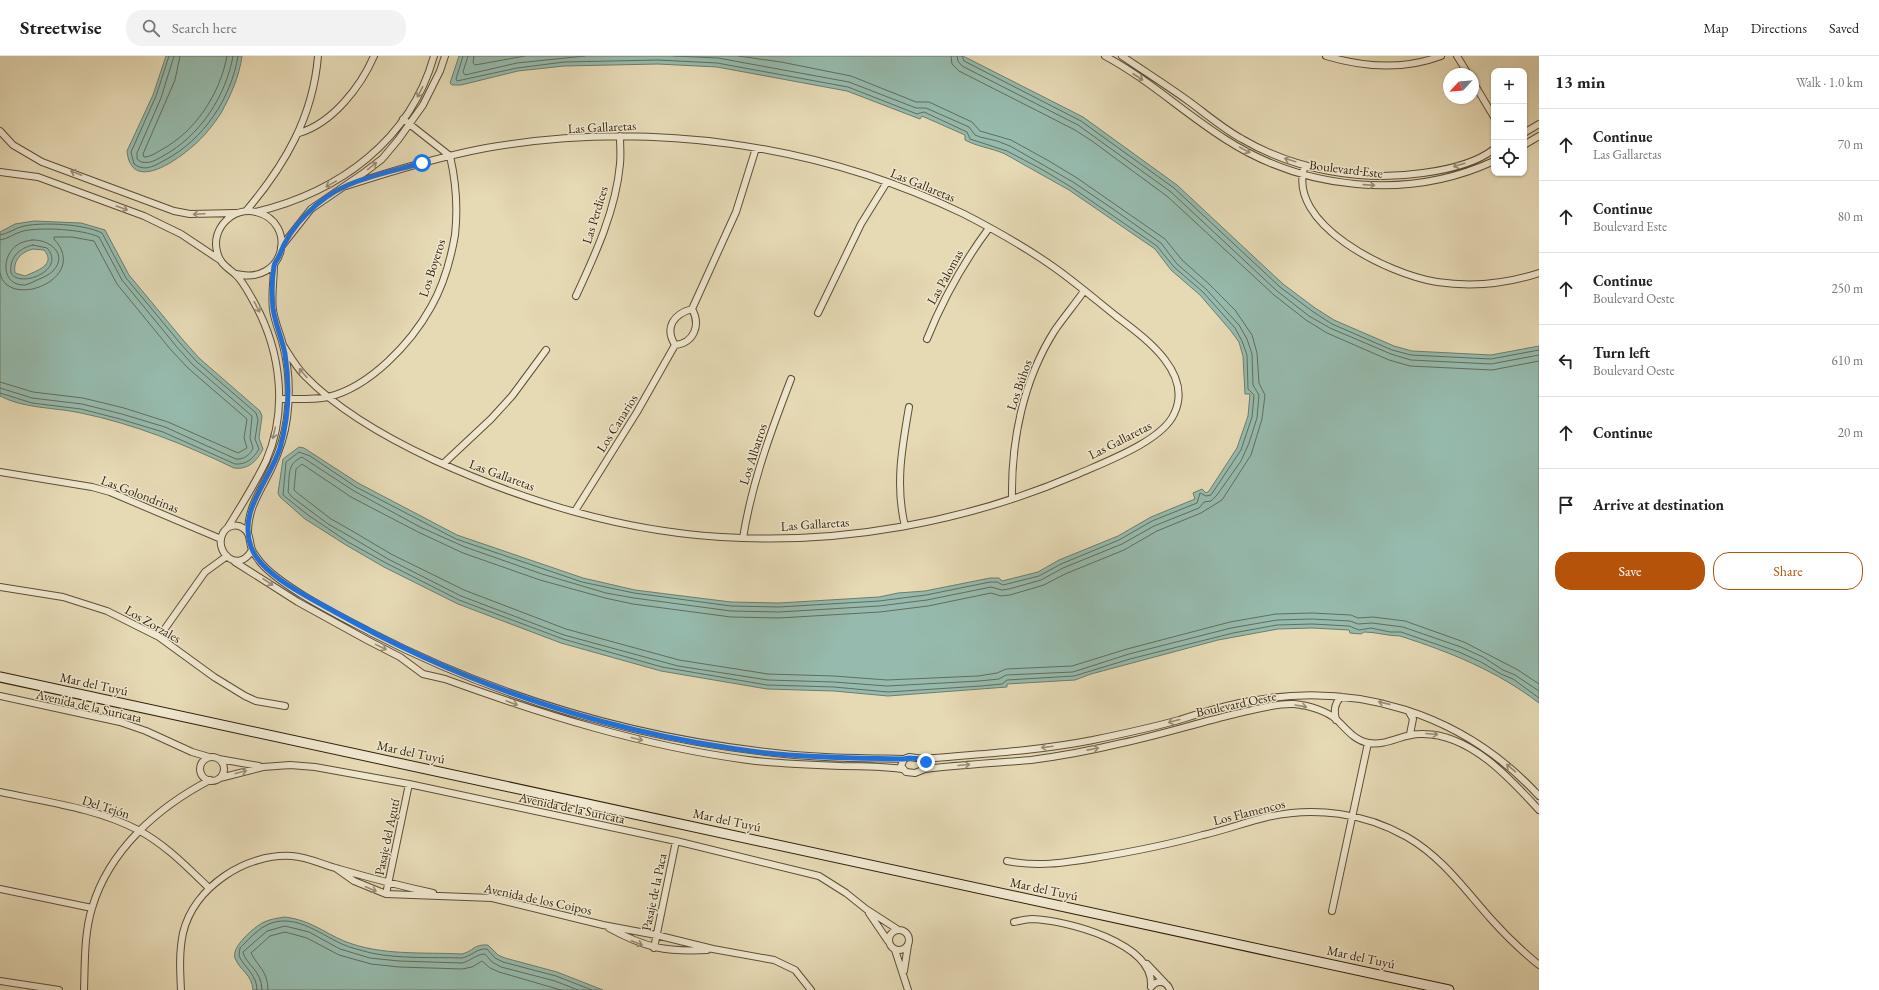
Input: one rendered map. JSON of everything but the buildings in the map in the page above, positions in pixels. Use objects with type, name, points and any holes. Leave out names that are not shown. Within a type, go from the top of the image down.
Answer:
[{"type":"street","points":[[246,211],[278,170],[299,133],[314,90],[318,56]]},
{"type":"street","points":[[299,133],[317,124],[342,103],[356,88],[369,68],[374,56]]},
{"type":"street","points":[[0,131],[13,145],[42,162],[174,211],[190,214],[238,213],[246,211],[256,212],[297,200],[341,178],[378,148],[403,119],[424,84],[434,56]]},
{"type":"street","points":[[236,274],[254,302],[268,331],[277,366],[280,399],[277,422],[266,460],[221,539],[223,550],[227,556],[235,562],[320,614],[400,657],[427,676],[435,677],[557,718],[660,745],[721,756],[775,762],[840,766],[883,766],[902,769],[911,774],[918,773],[925,769],[926,765],[924,759],[841,758],[782,754],[722,747],[670,738],[549,707],[497,689],[436,664],[370,632],[273,574],[261,563],[252,550],[248,532],[251,506],[273,467],[287,418],[288,381],[283,345],[273,309],[274,265],[281,247],[311,209],[346,186],[382,158],[411,124],[432,88],[445,56]]},
{"type":"street","name":"Boulevard Este","points":[[1105,56],[1183,108],[1224,139],[1268,162],[1301,174],[1344,183],[1371,186],[1396,186],[1438,180],[1478,168],[1491,162]]},
{"type":"street","name":"Boulevard Este","points":[[1122,56],[1241,139],[1282,158],[1304,165],[1344,174],[1408,176],[1461,165],[1486,155],[1491,151]]},
{"type":"street","points":[[1326,56],[1344,62],[1383,66],[1418,63],[1441,56]]},
{"type":"street","points":[[1457,56],[1464,68]]},
{"type":"street","points":[[1479,92],[1491,112]]},
{"type":"street","points":[[1183,108],[1187,100]]},
{"type":"street","points":[[403,119],[450,156]]},
{"type":"street","points":[[1527,131],[1539,124]]},
{"type":"street","name":"Las Gallaretas","points":[[283,345],[295,364],[307,378],[329,397],[392,438],[443,464],[495,486],[575,511],[643,527],[691,534],[743,538],[776,538],[853,533],[905,526],[967,513],[1060,482],[1106,462],[1151,438],[1168,425],[1177,407],[1179,388],[1177,379],[1168,363],[1123,321],[1055,268],[989,228],[959,212],[887,182],[819,161],[756,148],[696,140],[620,136],[591,137],[489,148],[450,156],[346,186]]},
{"type":"street","name":"Las Perdices","points":[[576,296],[599,243],[617,182],[620,164],[620,136]]},
{"type":"street","points":[[1527,143],[1539,136]]},
{"type":"street","points":[[692,309],[697,322],[694,334],[689,340],[675,345],[671,338],[671,324],[679,314],[692,309],[736,212],[756,148]]},
{"type":"street","name":"Los Boyeros","points":[[280,399],[329,397],[368,378],[386,363],[402,346],[432,306],[449,259],[454,235],[456,187],[450,156]]},
{"type":"street","points":[[1304,165],[1301,174],[1306,201],[1322,222],[1358,251],[1389,268],[1419,279],[1452,284],[1503,282],[1539,273]]},
{"type":"street","points":[[0,172],[38,177],[144,216],[181,234],[220,260],[226,268],[236,274],[246,277],[256,276],[266,272],[274,265]]},
{"type":"street","points":[[818,313],[858,230],[887,182]]},
{"type":"street","points":[[256,212],[272,221],[279,233],[281,247]]},
{"type":"street","points":[[220,260],[216,246],[218,232],[222,224],[238,213]]},
{"type":"street","name":"Las Palomas","points":[[927,339],[938,310],[958,272],[989,228]]},
{"type":"street","name":"Los Búhos","points":[[1012,499],[1014,446],[1026,394],[1038,362],[1055,330],[1084,291]]},
{"type":"street","name":"Los Canarios","points":[[575,511],[637,412],[675,345]]},
{"type":"street","points":[[443,464],[491,419],[512,396],[546,350]]},
{"type":"street","name":"Los Albatros","points":[[743,538],[748,504],[756,477],[770,433],[791,379]]},
{"type":"street","points":[[905,526],[899,495],[900,471],[909,407]]},
{"type":"street","name":"Las Golondrinas","points":[[0,472],[92,487],[110,492],[221,539]]},
{"type":"street","points":[[228,527],[239,526],[248,532]]},
{"type":"street","points":[[235,562],[246,559],[252,550]]},
{"type":"street","points":[[159,637],[205,572],[227,556]]},
{"type":"street","name":"Los Zorzales","points":[[0,588],[44,593],[87,604],[127,620],[159,637],[214,677],[245,696],[256,701],[285,706]]},
{"type":"street","points":[[320,614],[325,606]]},
{"type":"street","points":[[417,669],[417,664],[419,661],[425,659]]},
{"type":"street","points":[[435,677],[438,671],[436,664]]},
{"type":"street","name":"Mar del Tuyú","points":[[0,677],[1449,990]]},
{"type":"street","points":[[494,697],[497,689]]},
{"type":"street","name":"Boulevard Oeste","points":[[924,759],[1051,746],[1120,734],[1244,702],[1308,694],[1354,697],[1375,701],[1396,706],[1450,726],[1497,757],[1524,780],[1539,796]]},
{"type":"street","name":"Avenida de la Suricata","points":[[0,696],[120,722],[146,731],[192,752],[209,757],[263,767]]},
{"type":"street","points":[[1336,720],[1334,712],[1336,702],[1341,697]]},
{"type":"street","points":[[1244,702],[1246,711]]},
{"type":"street","name":"Boulevard Oeste","points":[[925,769],[1050,757],[1122,743],[1246,711],[1294,704],[1311,707],[1336,720],[1348,732],[1368,743]]},
{"type":"street","points":[[1409,712],[1413,725],[1410,734]]},
{"type":"street","points":[[609,732],[612,724]]},
{"type":"street","points":[[1120,734],[1122,743]]},
{"type":"street","points":[[1332,910],[1351,816],[1368,743],[1386,743],[1410,734],[1432,734],[1448,737],[1469,748],[1491,764],[1539,810]]},
{"type":"street","points":[[721,756],[722,747]]},
{"type":"street","name":"Avenida de la Suricata","points":[[192,752],[201,764]]},
{"type":"street","points":[[983,763],[984,754]]},
{"type":"street","points":[[197,787],[202,774],[201,764],[209,757]]},
{"type":"street","points":[[1491,764],[1497,757]]},
{"type":"street","points":[[840,766],[841,758]]},
{"type":"street","points":[[219,759],[224,769],[220,778]]},
{"type":"street","points":[[902,769],[901,766],[904,759]]},
{"type":"street","name":"Avenida de la Suricata","points":[[84,990],[86,948],[92,908],[98,892],[114,864],[140,831],[168,805],[210,780],[263,767],[290,765],[315,767],[409,784],[676,841],[819,876],[897,929],[906,932],[909,938],[904,973]]},
{"type":"street","points":[[202,774],[210,780]]},
{"type":"street","name":"Pasaje del Agutí","points":[[386,894],[409,784]]},
{"type":"street","name":"Del Tejón","points":[[0,792],[106,816],[140,831],[178,858],[209,888]]},
{"type":"street","name":"Los Flamencos","points":[[1007,861],[1032,865],[1059,864],[1164,845],[1268,817],[1293,812],[1334,812],[1389,828],[1408,837],[1436,858],[1492,920],[1539,966]]},
{"type":"street","name":"Pasaje de la Paca","points":[[654,948],[676,841]]},
{"type":"street","name":"Avenida de los Coipos","points":[[181,990],[180,960],[183,931],[191,912],[209,888],[227,874],[242,866],[269,858],[292,856],[389,883],[444,895]]},
{"type":"street","name":"Avenida de los Coipos","points":[[337,869],[354,881],[386,894],[396,896],[444,895],[492,898],[603,925],[656,935],[713,950],[774,960],[794,970],[811,990]]},
{"type":"street","points":[[0,889],[92,908]]},
{"type":"street","name":"Avenida de la Suricata","points":[[866,909],[895,950],[904,973],[908,990]]},
{"type":"street","points":[[1014,922],[1032,919],[1095,933],[1122,945],[1154,970],[1168,986],[1174,990]]},
{"type":"street","name":"Avenida de los Coipos","points":[[603,925],[635,942],[654,948],[681,951],[713,950]]},
{"type":"street","points":[[888,941],[890,935],[897,929]]},
{"type":"street","points":[[895,950],[904,949],[908,944]]},
{"type":"street","points":[[1142,960],[1150,974],[1150,989]]},
{"type":"street","points":[[0,981],[59,990]]},
{"type":"street","points":[[1150,989],[1156,982],[1168,986]]},
{"type":"water","points":[[166,56],[242,56],[234,86],[221,113],[212,126],[197,143],[176,159],[155,170],[145,172],[137,170],[130,163],[127,151],[153,95]]},
{"type":"water","points":[[459,56],[963,56],[1083,117],[1177,185],[1283,284],[1334,320],[1394,346],[1412,351],[1491,355],[1539,346],[1539,703],[1507,681],[1490,672],[1455,656],[1400,636],[1368,632],[1361,634],[1350,633],[1349,630],[1312,628],[1278,629],[1218,640],[1091,674],[1075,680],[1007,684],[1007,687],[888,696],[834,691],[767,689],[661,671],[561,643],[458,604],[384,567],[346,545],[305,519],[280,497],[278,493],[283,459],[299,447],[304,448],[358,483],[457,535],[583,578],[635,590],[731,602],[779,603],[879,597],[898,593],[925,591],[990,578],[999,578],[1002,581],[1038,572],[1059,560],[1118,536],[1151,517],[1195,499],[1193,493],[1202,489],[1206,493],[1209,491],[1237,448],[1248,416],[1250,394],[1245,394],[1243,356],[1239,342],[1200,295],[1171,270],[1155,249],[1069,190],[1005,154],[965,140],[965,135],[922,116],[920,119],[847,91],[717,67],[658,64],[564,66],[518,71],[461,85],[452,85],[450,83]]},
{"type":"water","points":[[34,221],[81,223],[105,230],[129,275],[183,340],[199,358],[260,411],[262,416],[259,438],[263,449],[252,464],[244,468],[234,468],[178,443],[140,429],[81,413],[29,406],[0,396],[0,232],[15,224]],"holes":[[[33,249],[44,250],[48,260],[44,267],[25,276],[15,273],[15,264],[22,254]]]},
{"type":"water","points":[[285,917],[302,921],[358,946],[387,951],[462,954],[476,947],[488,945],[498,955],[505,958],[557,972],[603,990],[253,990],[248,976],[235,958],[236,948],[249,933],[264,922]]},
{"type":"route","points":[[422,163],[346,186],[311,209],[281,247],[279,256],[274,265],[273,309],[287,366],[287,418],[273,467],[254,500],[249,514],[248,532],[252,550],[261,563],[273,574],[300,592],[370,632],[436,664],[497,689],[549,707],[670,738],[722,747],[806,756],[841,758],[917,758],[924,759],[926,762]]}]
